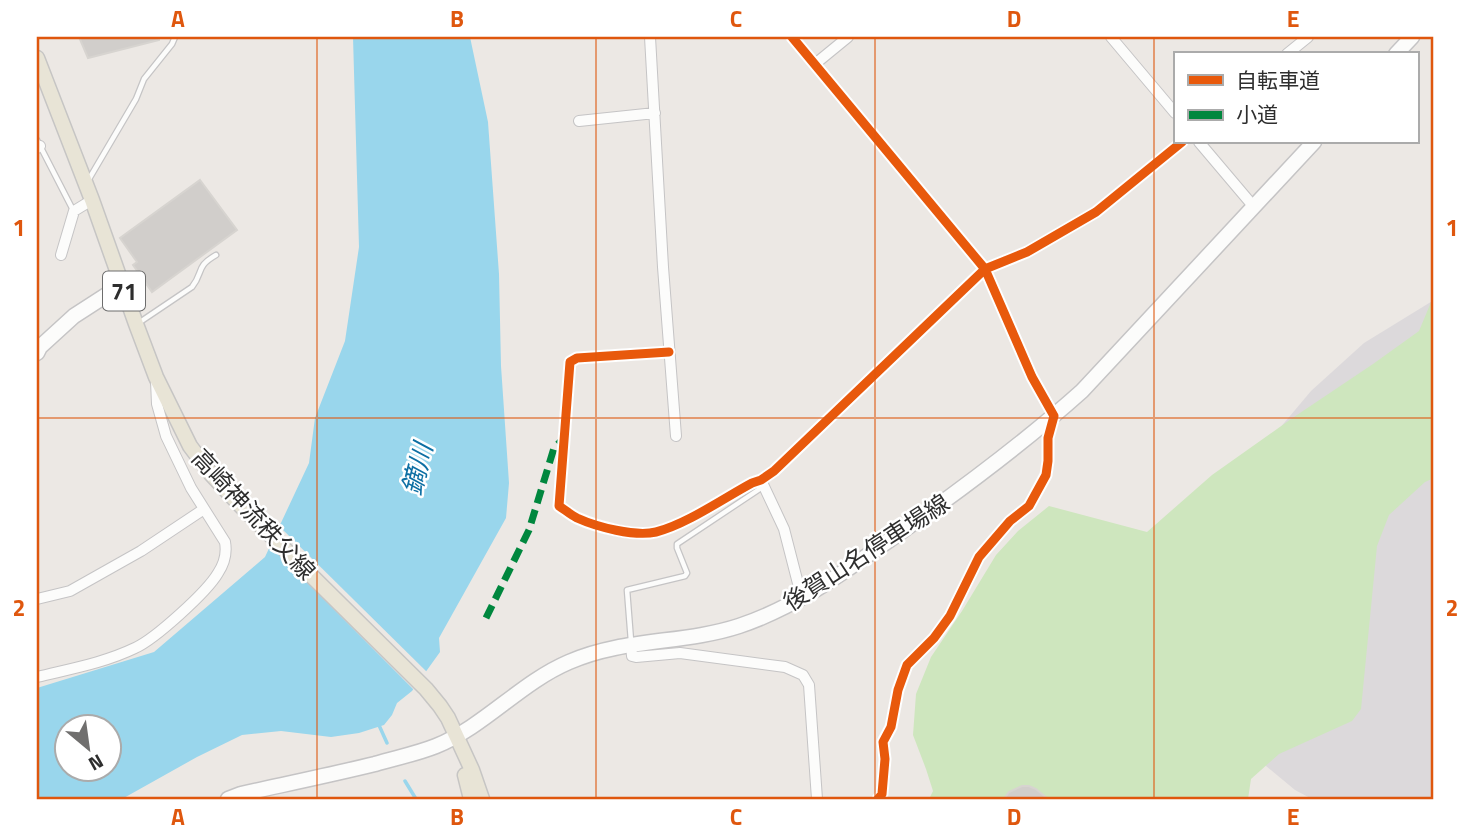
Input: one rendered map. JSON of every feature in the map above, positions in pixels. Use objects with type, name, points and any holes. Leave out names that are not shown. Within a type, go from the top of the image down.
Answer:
[{"type":"main road","points":[[1398,52],[1412,37]]},
{"type":"main road","name":"高崎神流秩父線","points":[[37,58],[86,183],[156,377],[190,446],[211,474],[241,506],[426,689],[440,706],[472,770],[482,799]]},
{"type":"main road","name":"後賀山名停車場線","points":[[228,799],[437,746],[481,720],[526,686],[560,666],[593,653],[707,634],[738,626],[768,615],[834,579],[992,466],[1082,391],[1312,144]]},
{"type":"main road","points":[[37,353],[40,347],[74,316],[122,285]]},
{"type":"main road","name":"高崎神流秩父線","points":[[455,736],[471,799]]},
{"type":"street","points":[[649,37],[676,436]]},
{"type":"street","points":[[792,37],[985,269],[1032,377],[1054,416],[1048,438],[1046,475],[1034,498],[979,557],[950,616],[934,638],[907,665],[898,690],[891,727],[883,742],[885,759],[882,794],[878,799]]},
{"type":"street","points":[[815,64],[848,37]]},
{"type":"street","points":[[1111,37],[1174,112]]},
{"type":"street","points":[[1289,52],[1308,37]]},
{"type":"street","points":[[579,121],[654,113]]},
{"type":"street","points":[[669,352],[578,358],[570,362],[559,506],[576,518],[628,533],[654,533],[683,521],[752,483],[763,483],[985,269],[1027,252],[1096,212],[1180,144]]},
{"type":"street","points":[[1201,144],[1254,207]]},
{"type":"street","points":[[61,255],[74,211],[92,200]]},
{"type":"street","points":[[37,677],[101,661],[153,638],[204,590],[218,573],[226,549],[225,542],[191,488],[161,422],[156,377]]},
{"type":"street","points":[[763,483],[784,529],[802,598]]},
{"type":"street","points":[[37,599],[70,591],[141,551],[204,509]]},
{"type":"street","points":[[631,645],[632,656],[636,657],[680,653],[785,667],[803,676],[809,685],[817,799]]},
{"type":"lane","points":[[86,183],[136,99],[144,79],[175,37]]},
{"type":"lane","points":[[38,145],[74,211]]},
{"type":"lane","points":[[136,324],[192,287],[204,262],[216,255]]},
{"type":"lane","points":[[631,645],[627,590],[685,576],[687,573],[677,544],[763,483]]},
{"type":"shaded area","points":[[1434,300],[1434,799],[1312,799],[1295,790],[1243,747],[1263,448],[1311,391],[1364,343]]},
{"type":"green space","points":[[1434,295],[1434,478],[1425,482],[1389,515],[1377,546],[1361,709],[1352,721],[1279,754],[1251,779],[1248,799],[929,799],[933,791],[913,735],[916,694],[931,657],[996,555],[1018,531],[1049,506],[1147,532],[1212,475],[1419,331]]},
{"type":"water","name":"鏑川","points":[[353,37],[470,37],[488,122],[499,274],[501,366],[509,483],[506,518],[439,638],[440,652],[412,691],[397,703],[384,725],[359,733],[331,737],[281,731],[242,735],[122,799],[37,799],[37,688],[154,652],[265,557],[309,463],[315,418],[345,341],[359,247]]},
{"type":"pier","points":[[277,524],[429,674],[416,692],[268,543]]},
{"type":"building","points":[[79,37],[159,37],[159,40],[88,58]]},
{"type":"building","points":[[200,180],[237,230],[152,292],[133,265],[137,262],[120,238]]},
{"type":"building","points":[[1022,786],[1036,789],[1048,799],[1004,799],[1009,792]]},
{"type":"waterway","points":[[378,723],[387,743]]},
{"type":"waterway","points":[[405,781],[416,799]]},
{"type":"marked path","points":[[486,618],[529,530],[554,448],[563,439]]},
{"type":"cycle path","points":[[792,37],[985,269],[1032,377],[1054,416],[1048,438],[1046,475],[1029,506],[1010,521],[979,557],[950,616],[934,638],[907,665],[898,690],[891,727],[883,742],[885,759],[882,794],[878,799]]},
{"type":"cycle path","points":[[669,352],[577,358],[570,362],[559,506],[575,517],[616,530],[656,532],[693,517],[761,480],[774,471],[985,269],[1027,252],[1096,212],[1180,144]]}]
